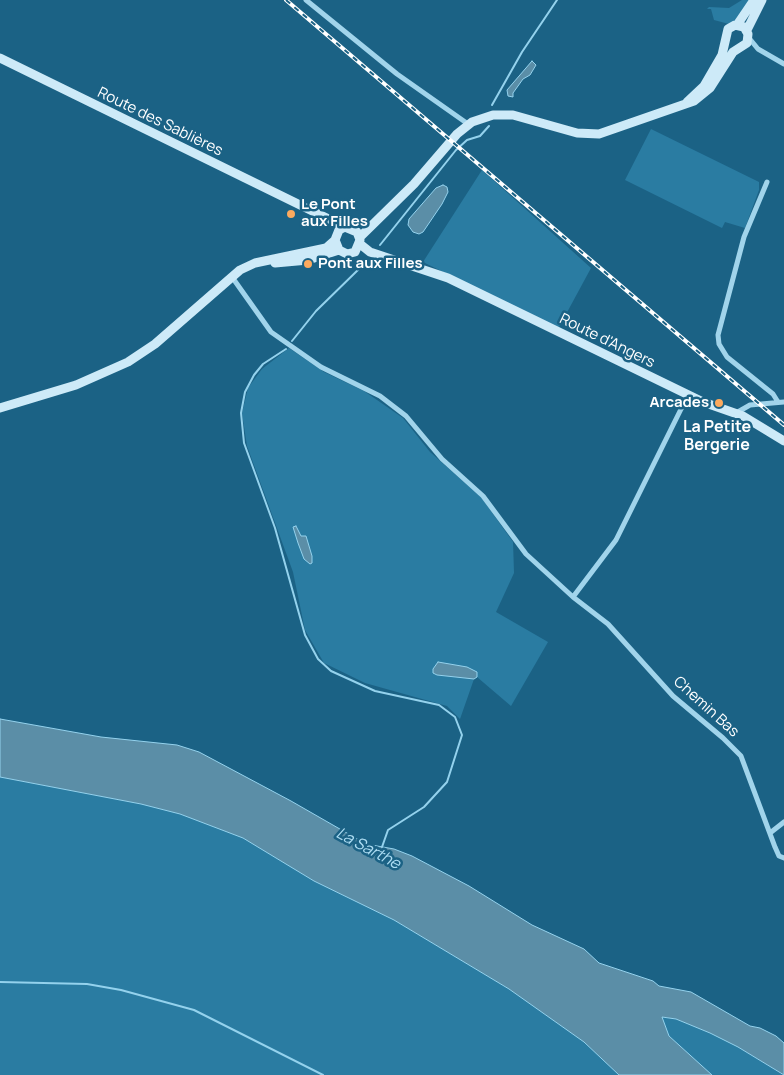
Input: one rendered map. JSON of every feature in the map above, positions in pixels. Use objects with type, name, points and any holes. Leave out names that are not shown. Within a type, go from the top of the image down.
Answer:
[{"type":"street","points":[[306,0],[397,74],[448,111],[465,127]]},
{"type":"street","points":[[687,102],[708,80],[722,55],[727,30],[737,25],[754,0]]},
{"type":"street","points":[[232,277],[251,269],[275,263],[308,260],[339,250],[347,254],[355,252],[360,240],[465,127],[483,117],[506,114],[522,116],[576,133],[598,134],[694,101],[707,92],[731,54],[740,47],[748,34],[762,0]]},
{"type":"street","points":[[737,25],[748,34],[758,49]]},
{"type":"street","points":[[726,40],[731,46],[758,49],[784,64]]},
{"type":"street","name":"Route des Sablières","points":[[0,58],[308,211],[348,228]]},
{"type":"street","points":[[767,182],[742,244],[718,335],[721,348],[727,357],[781,402]]},
{"type":"street","points":[[0,408],[76,385],[128,362],[155,344],[232,277],[255,263],[312,252],[328,246],[348,228],[393,205]]},
{"type":"street","name":"Route des Sablières","points":[[308,211],[327,223],[336,237]]},
{"type":"street","points":[[348,228],[360,240]]},
{"type":"street","points":[[336,237],[339,250]]},
{"type":"street","name":"Route d'Angers","points":[[360,240],[370,252],[417,266],[448,278],[688,395],[736,413],[784,441]]},
{"type":"street","name":"Route d'Angers","points":[[355,252],[391,262],[417,266]]},
{"type":"street","name":"Chemin Bas","points":[[232,277],[271,332],[322,367],[380,396],[406,416],[442,459],[483,496],[526,554],[574,598],[608,624],[673,696],[723,738],[741,756],[770,833],[780,856],[784,858]]},
{"type":"street","points":[[574,598],[616,540],[688,395]]},
{"type":"street","points":[[736,413],[750,405],[781,402]]},
{"type":"street","points":[[770,833],[784,822]]},
{"type":"shaded area","points":[[742,0],[752,0],[741,17],[729,24],[714,20],[711,9],[707,9],[709,7],[729,8]]},
{"type":"shaded area","points":[[651,129],[759,182],[759,190],[745,228],[725,222],[722,228],[625,180]]},
{"type":"shaded area","points":[[482,170],[591,268],[558,329],[423,262]]},
{"type":"shaded area","points":[[289,348],[324,372],[364,391],[403,418],[430,452],[481,497],[513,542],[514,573],[496,612],[548,642],[511,706],[477,677],[477,672],[443,663],[438,662],[433,673],[474,679],[460,719],[447,706],[365,683],[324,663],[305,630],[293,572],[247,446],[242,413],[248,388],[262,369]]},
{"type":"shaded area","points":[[0,777],[141,804],[180,814],[243,838],[314,881],[394,920],[509,989],[584,1042],[619,1075],[0,1075]]},
{"type":"shaded area","points":[[661,1017],[676,1019],[710,1033],[738,1047],[783,1075],[712,1075],[669,1036]]},
{"type":"water","points":[[532,61],[536,65],[530,75],[523,79],[513,93],[513,97],[508,96],[507,90]]},
{"type":"water","points":[[443,185],[447,187],[448,192],[442,204],[423,232],[419,234],[413,232],[408,225],[409,219],[436,188]]},
{"type":"water","points":[[296,526],[301,536],[306,536],[312,556],[312,563],[310,564],[304,559],[298,543],[293,527]]},
{"type":"water","points":[[438,662],[467,667],[477,672],[477,677],[474,679],[437,675],[433,673],[433,669]]},
{"type":"water","name":"La Sarthe","points":[[0,719],[101,737],[177,745],[199,752],[366,844],[394,849],[412,856],[469,886],[532,925],[584,949],[599,963],[653,981],[659,986],[691,992],[750,1026],[760,1028],[776,1036],[784,1043],[784,1075],[738,1047],[710,1033],[676,1019],[662,1017],[669,1036],[712,1075],[619,1075],[584,1042],[509,989],[394,920],[314,881],[243,838],[180,814],[141,804],[0,777]]},
{"type":"waterway","points":[[492,105],[522,52],[557,0]]},
{"type":"waterway","points":[[380,245],[456,150],[467,140],[480,136],[489,126]]},
{"type":"waterway","points":[[292,341],[316,311],[362,266]]},
{"type":"waterway","name":"La Sarthe","points":[[286,349],[263,364],[254,375],[245,392],[241,413],[244,443],[275,528],[305,635],[318,659],[331,671],[375,691],[439,705],[455,717],[462,735],[447,782],[424,807],[388,830],[382,847]]},
{"type":"waterway","points":[[0,982],[87,984],[121,990],[194,1010],[323,1075]]},
{"type":"railway","points":[[286,0],[784,425]]},
{"type":"place","name":"Le Pont aux Filles","points":[[291,214]]},
{"type":"place","name":"Pont aux Filles","points":[[308,264]]},
{"type":"place","name":"Arcades","points":[[719,403]]},
{"type":"district","name":"La Petite Bergerie","points":[[717,437]]}]
